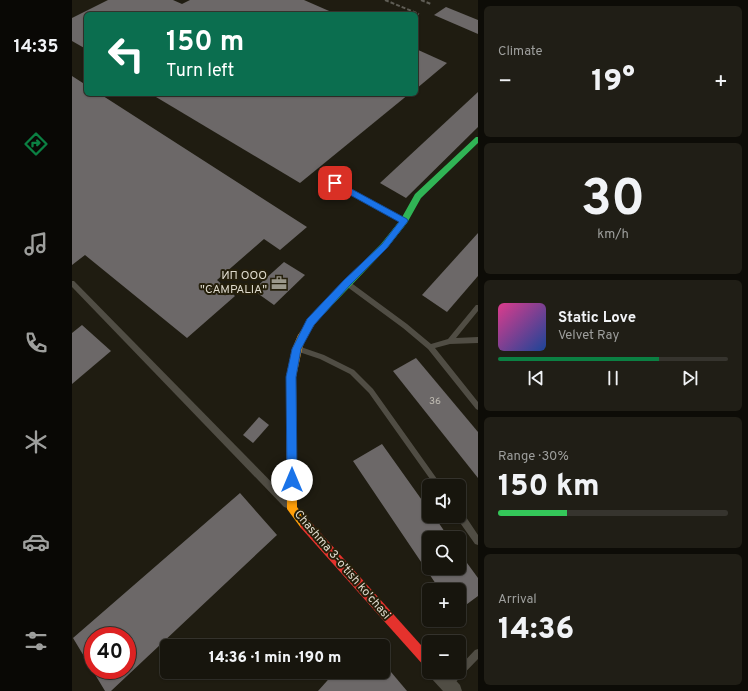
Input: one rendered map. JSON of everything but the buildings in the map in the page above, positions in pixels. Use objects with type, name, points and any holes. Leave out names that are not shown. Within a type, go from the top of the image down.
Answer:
[{"type":"street","name":"Chashma 3-o'tish ko'chasi","points":[[422,655],[292,509],[291,377],[296,349],[311,322],[384,246],[404,221],[418,196],[472,148],[478,139]]},
{"type":"lane","points":[[335,183],[404,221]]},
{"type":"lane","points":[[72,283],[292,509]]},
{"type":"lane","points":[[347,283],[405,326],[430,347],[478,407]]},
{"type":"lane","points":[[450,341],[478,306]]},
{"type":"lane","points":[[430,347],[450,341],[478,340]]},
{"type":"lane","points":[[296,349],[322,357],[352,372],[372,391],[434,479]]},
{"type":"lane","points":[[465,523],[478,541]]},
{"type":"lane","points":[[446,682],[478,653]]},
{"type":"railway","points":[[385,0],[414,12]]},
{"type":"railway","points":[[421,0],[431,4]]},
{"type":"traffic: fast","points":[[318,314],[384,246],[404,221],[418,196],[478,139]]},
{"type":"traffic: slow","points":[[305,524],[292,509],[291,377],[297,349],[302,335],[318,314]]},
{"type":"traffic: jam","points":[[305,524],[422,655]]},
{"type":"place","name":"ИП ООО \"CAMPALIA\"","points":[[279,283]]},
{"type":"route","points":[[292,480],[291,377],[296,349],[302,335],[311,322],[384,246],[404,221],[335,183]]}]
